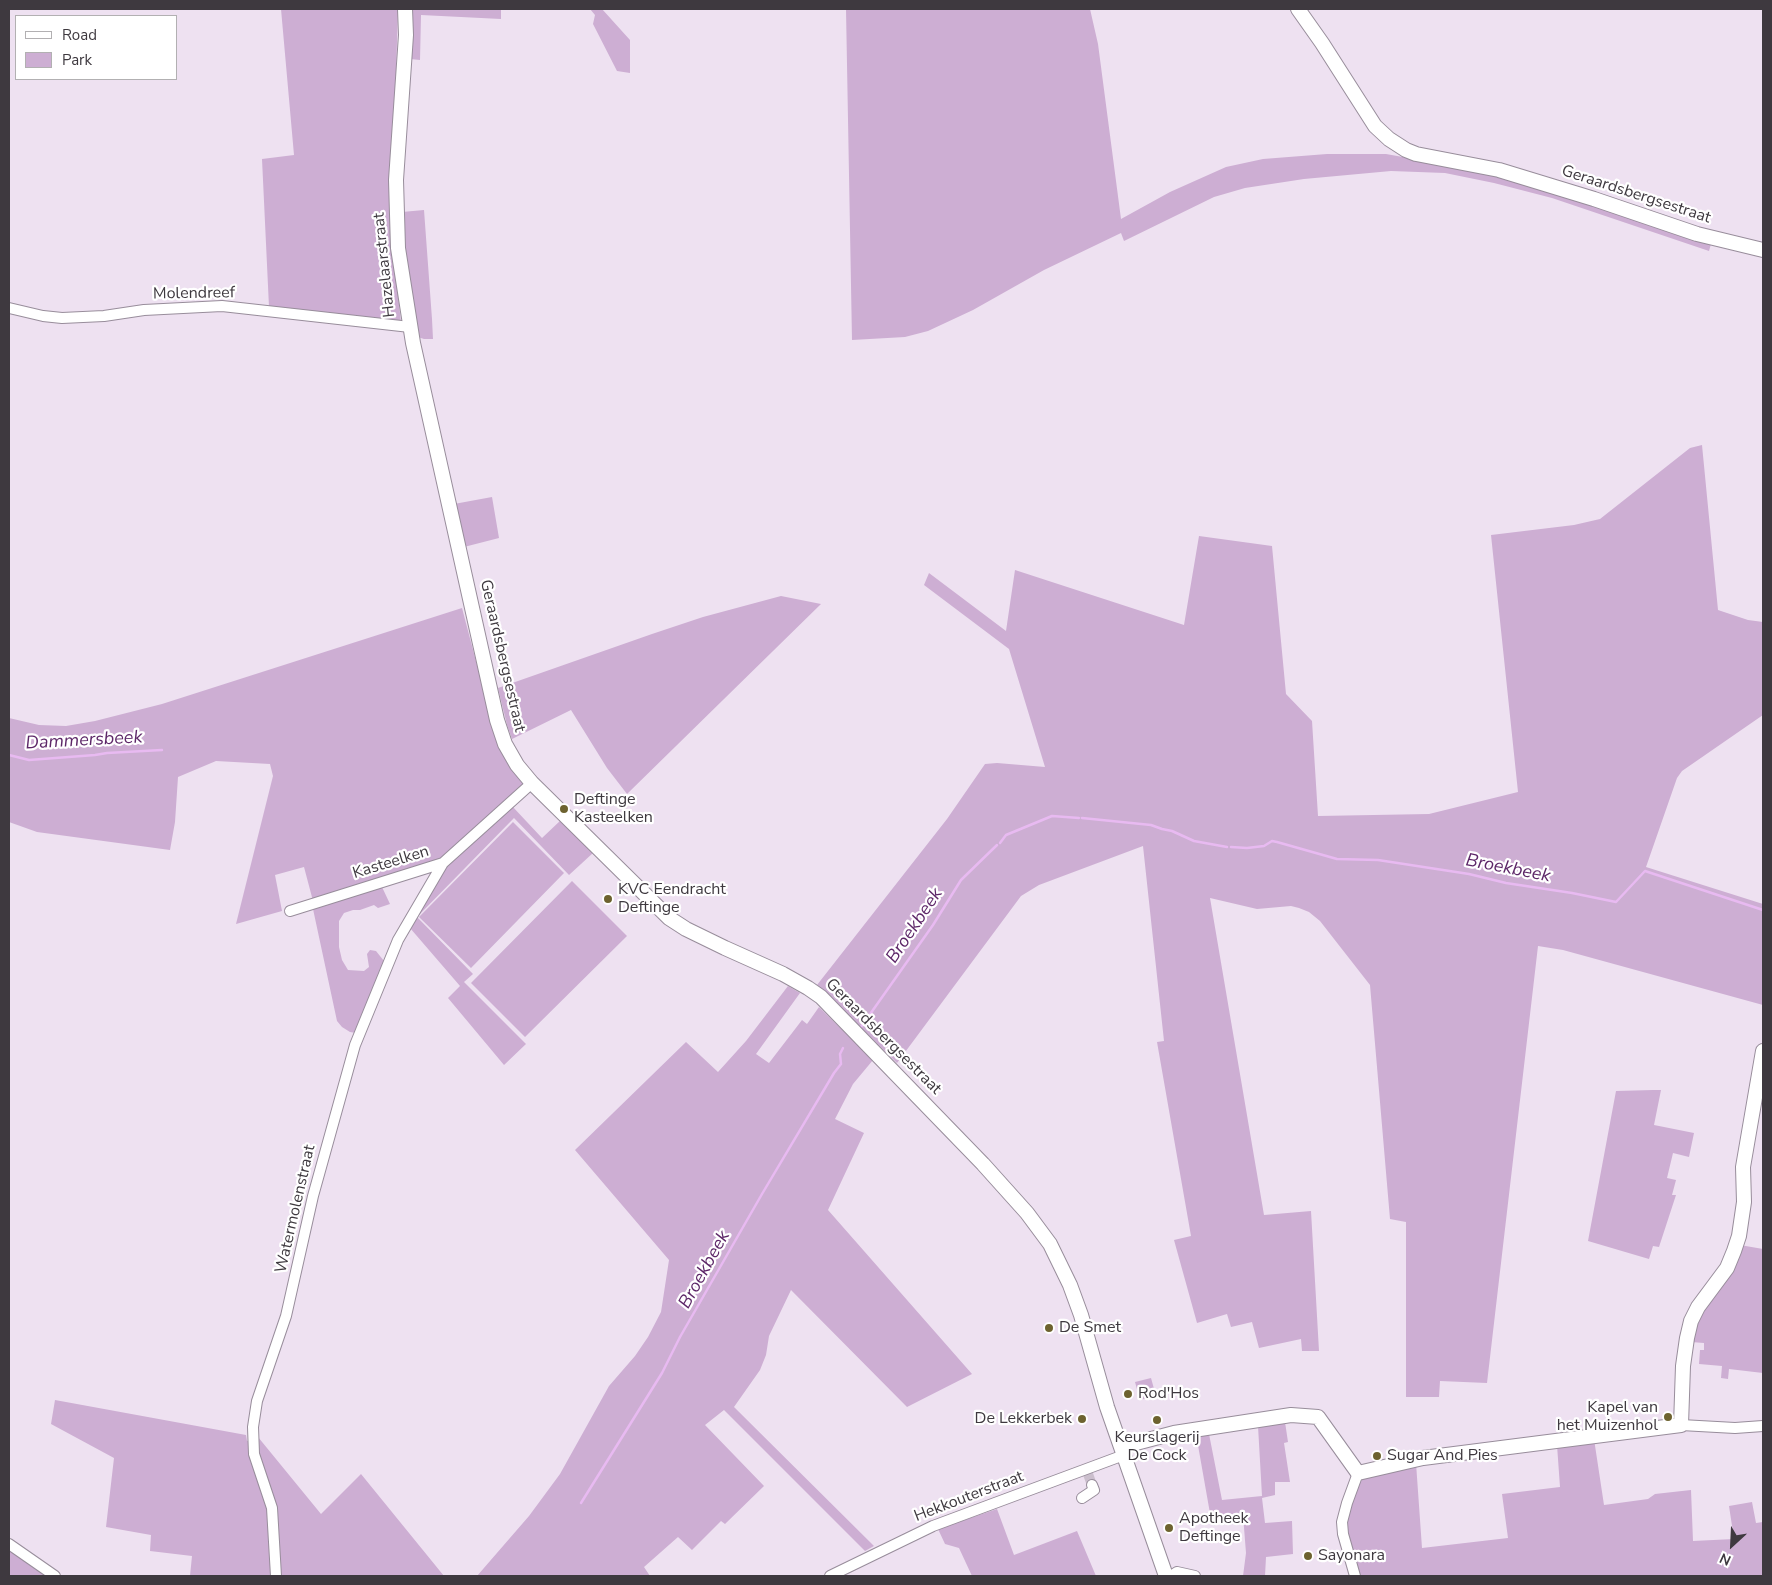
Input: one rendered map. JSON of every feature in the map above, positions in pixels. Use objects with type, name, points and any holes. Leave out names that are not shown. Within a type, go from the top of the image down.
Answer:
[{"type":"street","name":"Hazelaarstraat","points":[[404,9],[406,35],[396,180],[398,248],[410,327],[451,513]]},
{"type":"street","name":"Geraardsbergsestraat","points":[[1298,9],[1376,126],[1389,139],[1406,150],[1416,154],[1500,170],[1697,234],[1763,250]]},
{"type":"street","name":"Molendreef","points":[[9,308],[43,316],[62,318],[104,316],[144,310],[222,306],[410,327]]},
{"type":"street","name":"Geraardsbergsestraat","points":[[451,513],[497,720],[511,756],[532,783],[669,918],[686,929],[783,974],[821,997],[983,1164],[1027,1213],[1050,1244],[1070,1284],[1122,1451],[1166,1576]]},
{"type":"street","name":"Kasteelken","points":[[290,911],[443,863],[532,783]]},
{"type":"street","name":"Watermolenstraat","points":[[276,1576],[272,1508],[254,1454],[253,1427],[257,1401],[286,1316],[313,1196],[355,1045],[398,940],[443,863]]},
{"type":"street","points":[[1681,1425],[1684,1366],[1691,1321],[1698,1307],[1727,1268],[1739,1236],[1744,1202],[1742,1167],[1763,1051]]},
{"type":"street","points":[[1122,1451],[1174,1433],[1282,1416],[1318,1416],[1358,1473]]},
{"type":"street","points":[[1358,1473],[1423,1458],[1681,1425],[1735,1428],[1763,1426]]},
{"type":"street","name":"Hekkouterstraat","points":[[830,1576],[933,1526],[1088,1471],[1122,1451]]},
{"type":"street","points":[[1354,1576],[1343,1534],[1342,1522],[1358,1473]]},
{"type":"street","points":[[1082,1498],[1094,1490],[1092,1485]]},
{"type":"street","points":[[9,1544],[55,1576]]},
{"type":"street","points":[[1171,1576],[1178,1572],[1195,1576]]},
{"type":"green space","points":[[281,9],[398,9],[391,234],[401,322],[269,307],[262,159],[294,155]]},
{"type":"green space","points":[[409,9],[501,9],[501,19],[421,15],[420,60],[410,59]]},
{"type":"green space","points":[[590,9],[602,9],[630,40],[630,73],[617,71],[593,24],[595,15]]},
{"type":"green space","points":[[846,9],[1090,9],[1098,44],[1121,219],[1170,192],[1226,167],[1263,159],[1327,154],[1386,154],[1464,168],[1533,187],[1711,244],[1709,251],[1552,198],[1445,173],[1391,171],[1304,179],[1245,188],[1214,197],[1124,241],[1121,233],[1044,270],[973,310],[928,331],[905,337],[852,340]]},
{"type":"green space","points":[[424,210],[433,339],[418,337],[405,268],[402,212]]},
{"type":"green space","points":[[1702,445],[1718,610],[1748,620],[1763,622],[1763,715],[1682,771],[1677,778],[1646,867],[1763,904],[1763,1005],[1563,950],[1538,946],[1487,1383],[1440,1381],[1439,1397],[1406,1397],[1406,1222],[1390,1219],[1370,985],[1320,921],[1309,912],[1291,906],[1257,909],[1210,898],[1264,1215],[1311,1211],[1319,1351],[1302,1351],[1301,1339],[1259,1348],[1252,1322],[1231,1327],[1227,1314],[1197,1323],[1174,1240],[1191,1236],[1157,1042],[1164,1041],[1143,846],[1039,885],[1021,896],[897,1063],[817,985],[947,819],[985,764],[997,763],[1045,767],[1009,649],[924,585],[929,573],[1006,631],[1015,570],[1184,625],[1199,536],[1272,546],[1286,694],[1312,721],[1318,816],[1429,814],[1518,792],[1491,535],[1574,525],[1600,519],[1690,448]]},
{"type":"green space","points":[[492,497],[499,538],[464,547],[454,504]]},
{"type":"green space","points":[[781,596],[821,604],[627,794],[607,768],[571,710],[512,739],[498,688],[703,617]]},
{"type":"green space","points":[[462,608],[497,741],[511,768],[523,782],[521,788],[441,860],[313,901],[304,867],[275,875],[282,911],[236,924],[273,776],[270,764],[216,761],[178,777],[175,822],[170,850],[37,832],[9,822],[9,718],[39,725],[66,726],[95,721],[162,704]]},
{"type":"green space","points":[[512,806],[542,838],[561,820],[593,853],[569,875],[514,818],[417,917],[473,974],[464,982],[526,1044],[504,1065],[448,998],[460,986],[410,928],[448,865]]},
{"type":"green space","points":[[513,822],[564,873],[471,968],[419,917]]},
{"type":"green space","points":[[572,881],[627,936],[525,1037],[471,983]]},
{"type":"green space","points":[[382,887],[390,904],[378,908],[374,905],[344,913],[339,921],[339,947],[342,960],[348,970],[364,971],[369,967],[367,954],[370,950],[376,951],[384,961],[356,1033],[350,1032],[337,1021],[313,909]]},
{"type":"green space","points":[[788,986],[800,993],[756,1054],[769,1063],[802,1020],[807,1024],[819,1007],[873,1060],[853,1084],[835,1119],[864,1133],[828,1210],[972,1374],[907,1407],[791,1290],[769,1336],[766,1355],[760,1370],[734,1407],[874,1546],[865,1551],[724,1410],[705,1425],[764,1486],[725,1524],[721,1521],[692,1550],[678,1537],[644,1567],[650,1576],[477,1576],[529,1516],[560,1474],[609,1386],[635,1356],[648,1337],[661,1312],[669,1260],[575,1150],[686,1042],[718,1072],[746,1041]]},
{"type":"green space","points":[[1661,1090],[1654,1125],[1694,1133],[1689,1157],[1673,1153],[1667,1178],[1676,1180],[1672,1195],[1676,1195],[1659,1247],[1653,1246],[1649,1259],[1588,1241],[1616,1091]]},
{"type":"green space","points":[[1740,1245],[1763,1249],[1763,1373],[1729,1369],[1728,1379],[1721,1378],[1722,1366],[1699,1364],[1700,1350],[1704,1350],[1704,1343],[1691,1342],[1692,1331]]},
{"type":"green space","points":[[1151,1378],[1156,1396],[1140,1400],[1135,1382]]},
{"type":"green space","points":[[55,1400],[246,1435],[247,1441],[258,1437],[321,1514],[361,1474],[444,1576],[282,1576],[272,1574],[272,1576],[190,1576],[192,1556],[150,1551],[151,1535],[106,1527],[114,1458],[51,1424]]},
{"type":"green space","points":[[1285,1422],[1288,1442],[1284,1443],[1290,1482],[1275,1482],[1275,1495],[1262,1498],[1265,1523],[1292,1521],[1293,1554],[1266,1557],[1265,1576],[1243,1576],[1246,1553],[1243,1515],[1211,1519],[1196,1434],[1209,1434],[1222,1500],[1262,1496],[1258,1426]]},
{"type":"green space","points":[[1594,1439],[1604,1505],[1648,1499],[1655,1494],[1691,1490],[1693,1541],[1734,1539],[1729,1506],[1752,1502],[1756,1523],[1763,1522],[1763,1576],[1357,1576],[1348,1540],[1347,1517],[1358,1485],[1363,1479],[1416,1463],[1422,1548],[1508,1538],[1502,1494],[1560,1487],[1557,1445]]},
{"type":"green space","points":[[997,1509],[1014,1555],[1077,1531],[1096,1576],[972,1576],[959,1548],[945,1544],[938,1529]]},
{"type":"green space","points":[[9,1550],[17,1556],[45,1576],[9,1576]]},
{"type":"waterway","name":"Dammersbeek","points":[[9,755],[29,760],[162,750]]},
{"type":"waterway","name":"Broekbeek","points":[[1000,843],[1006,835],[1052,816],[1079,818]]},
{"type":"waterway","name":"Broekbeek","points":[[1082,818],[1151,825],[1172,831],[1194,841],[1227,847]]},
{"type":"waterway","name":"Broekbeek","points":[[1231,847],[1264,846],[1272,841],[1337,859],[1378,860],[1469,874],[1506,883],[1616,902],[1645,871],[1763,910]]},
{"type":"waterway","name":"Broekbeek","points":[[861,1027],[933,925],[961,880],[997,845]]},
{"type":"waterway","name":"Broekbeek","points":[[581,1503],[662,1373],[680,1337],[762,1194],[841,1064],[840,1054],[843,1048]]},
{"type":"tunnel","points":[[1088,1474],[1092,1485]]},
{"type":"place","name":"Deftinge Kasteelken","points":[[564,809]]},
{"type":"place","name":"KVC Eendracht Deftinge","points":[[608,899]]},
{"type":"place","name":"De Smet","points":[[1049,1328]]},
{"type":"place","name":"Rod'Hos","points":[[1128,1394]]},
{"type":"place","name":"Kapel van het Muizenhol","points":[[1668,1417]]},
{"type":"place","name":"De Lekkerbek","points":[[1082,1419]]},
{"type":"place","name":"Keurslagerij De Cock","points":[[1157,1420]]},
{"type":"place","name":"Sugar And Pies","points":[[1377,1456]]},
{"type":"place","name":"Apotheek Deftinge","points":[[1169,1528]]},
{"type":"place","name":"Sayonara","points":[[1308,1556]]}]
